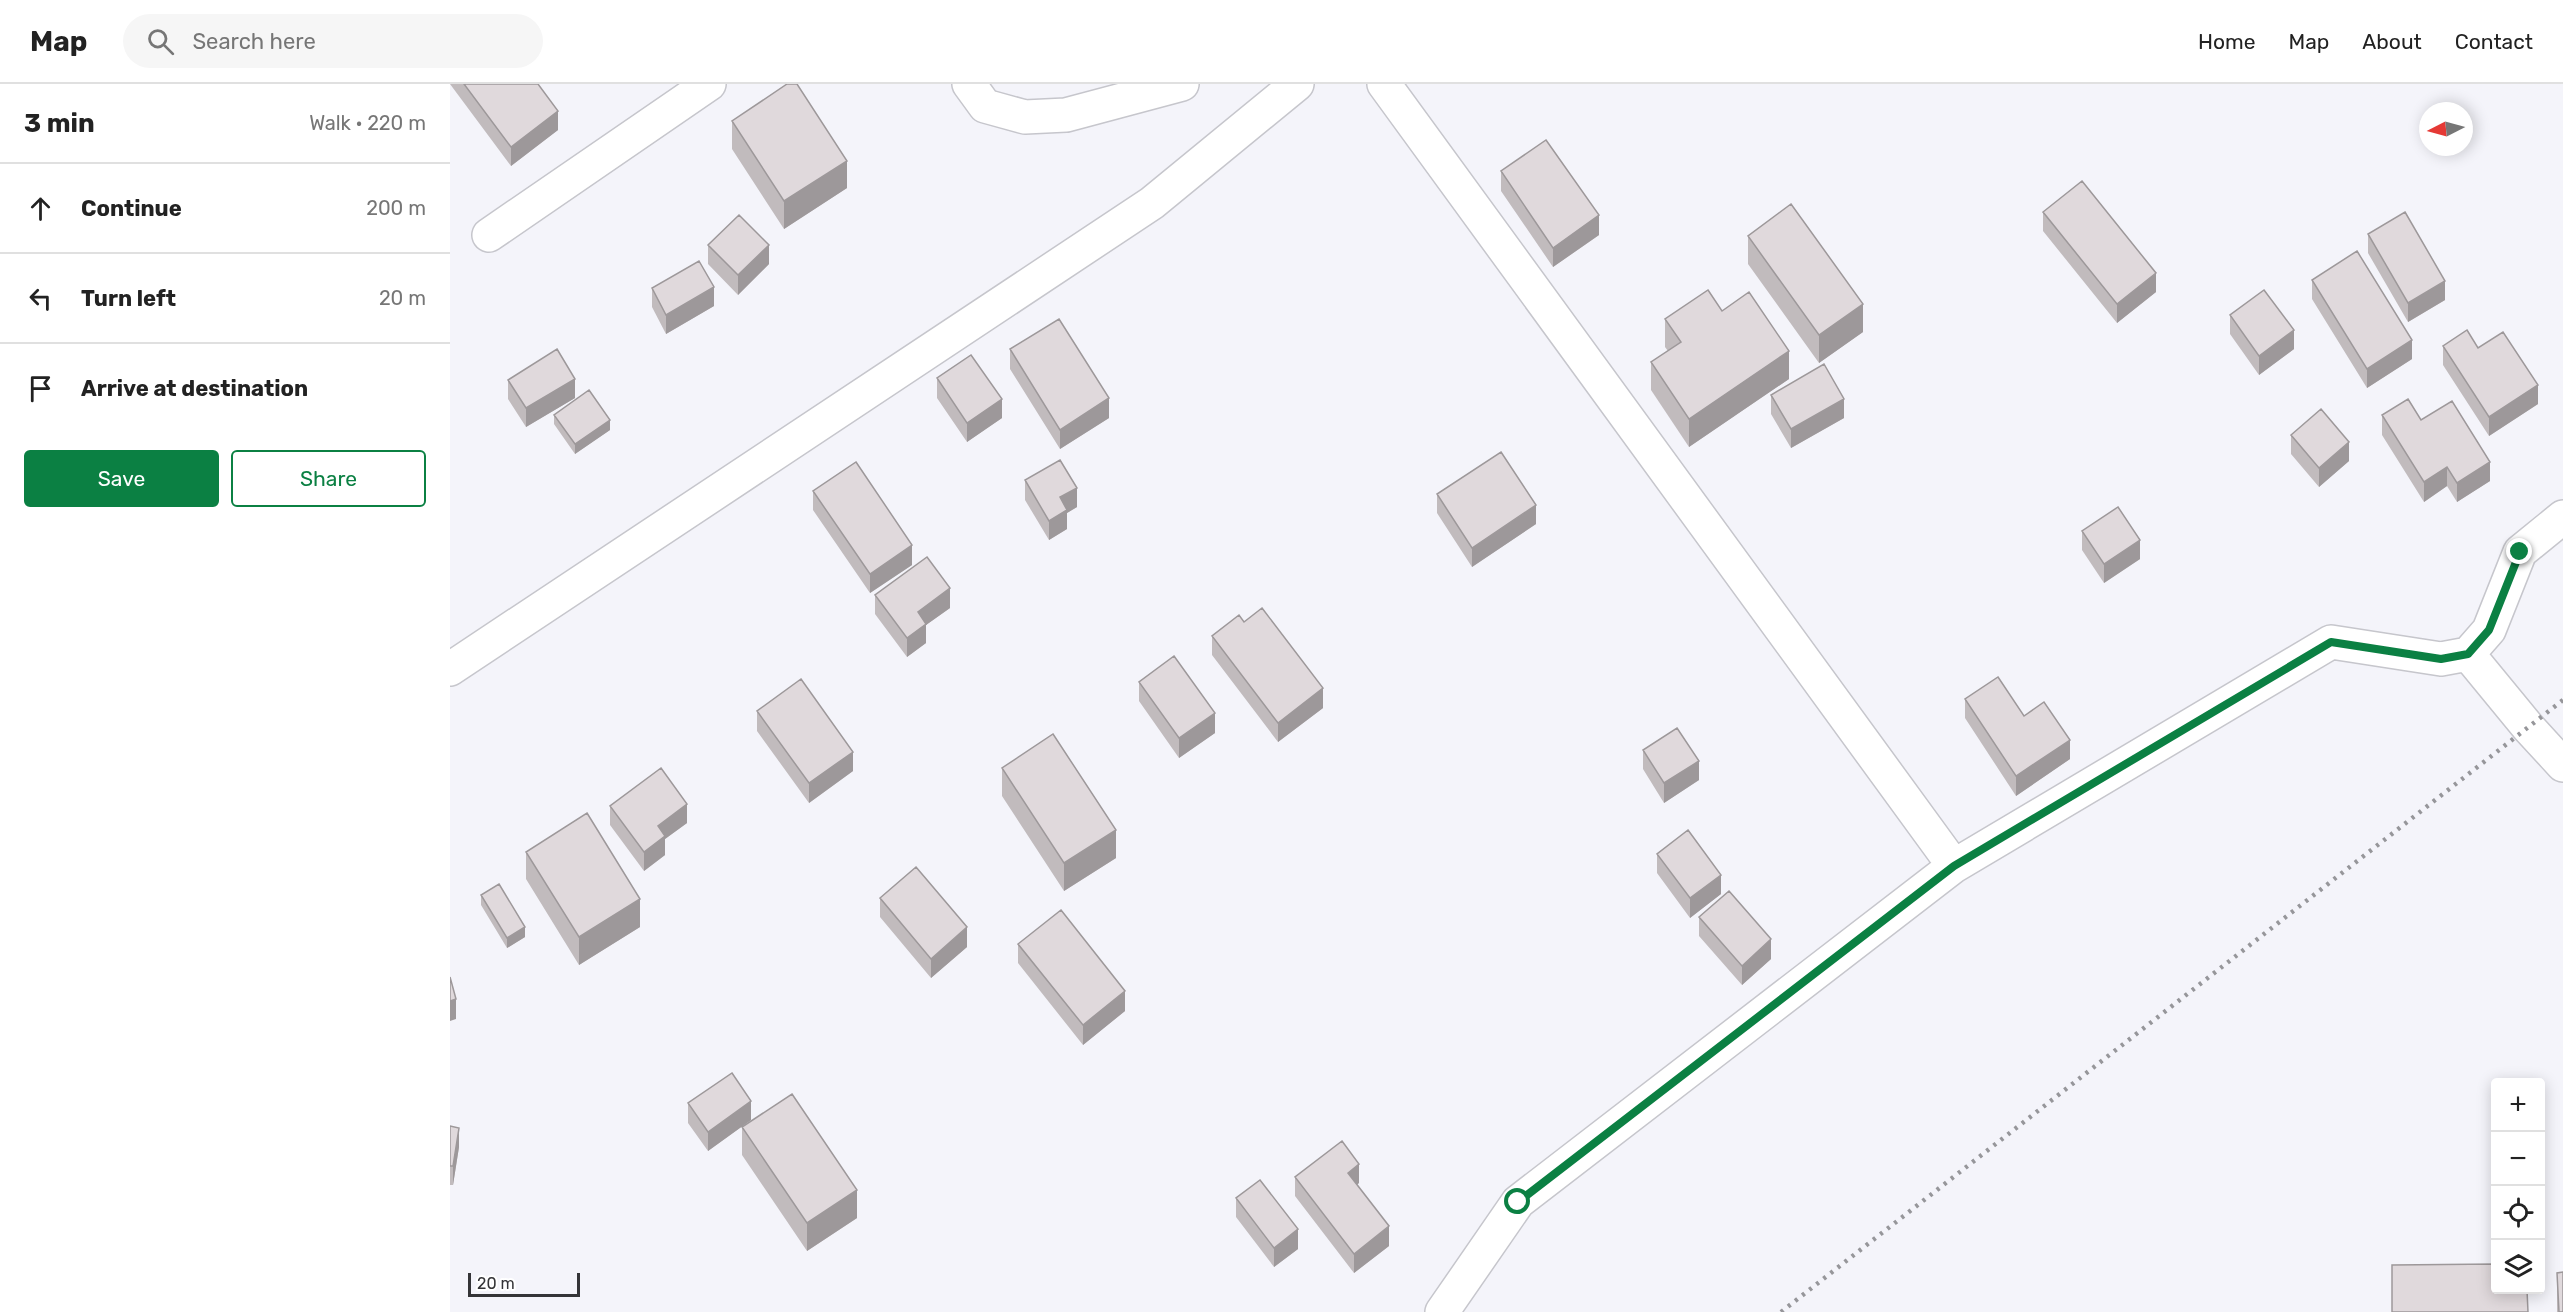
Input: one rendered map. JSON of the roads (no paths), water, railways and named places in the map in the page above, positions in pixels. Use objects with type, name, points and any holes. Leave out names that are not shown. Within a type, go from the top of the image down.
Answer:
[{"type":"street","points":[[489,235],[709,84]]},
{"type":"street","points":[[969,84],[985,106],[1025,117],[1066,115],[1182,84]]},
{"type":"street","points":[[450,669],[1152,203],[1297,84]]},
{"type":"street","points":[[1384,84],[1954,866]]},
{"type":"street","points":[[1442,1312],[1518,1202],[1954,866],[2331,642],[2441,659],[2468,654],[2489,630],[2520,552],[2563,517]]},
{"type":"street","points":[[2468,654],[2528,727],[2563,765]]},
{"type":"railway","points":[[1781,1312],[2563,700]]}]
